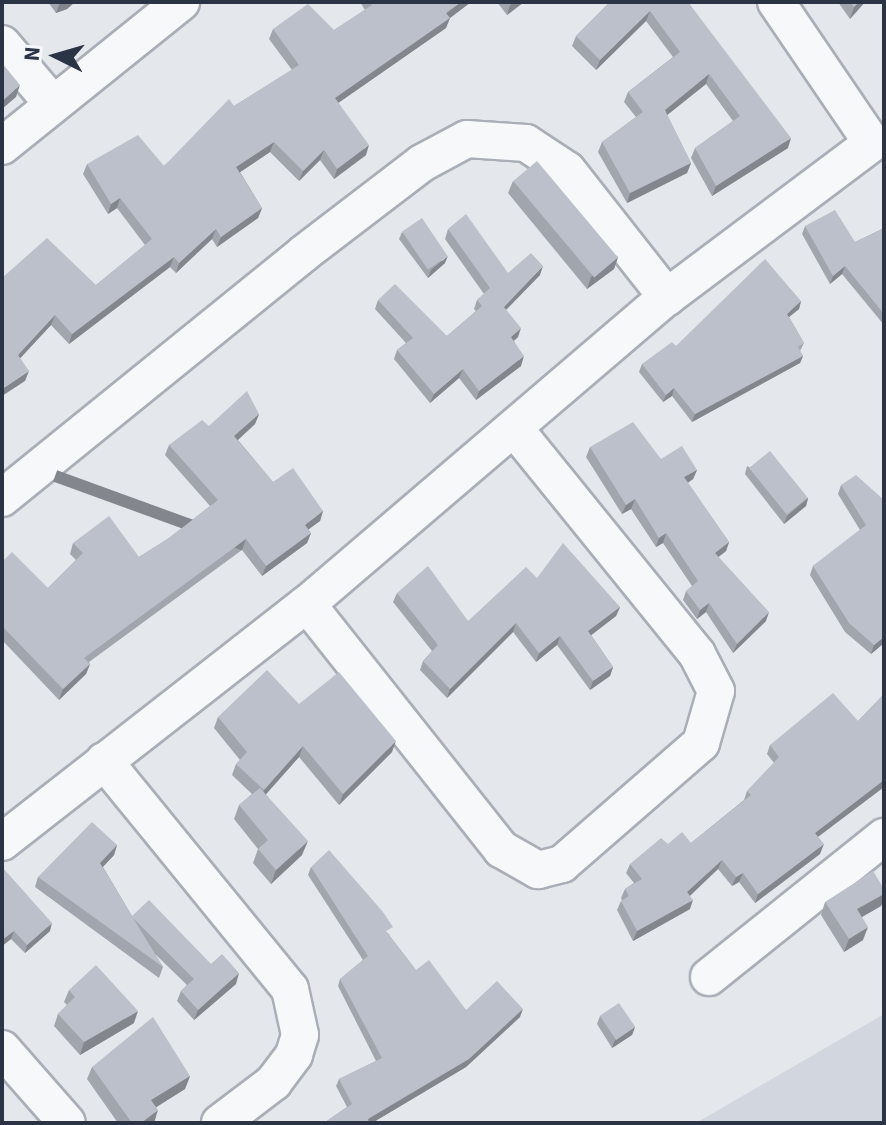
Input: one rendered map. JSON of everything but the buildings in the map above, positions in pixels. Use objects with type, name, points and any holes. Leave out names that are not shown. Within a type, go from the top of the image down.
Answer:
[{"type":"street","points":[[2,146],[181,2]]},
{"type":"street","points":[[2,842],[307,604],[667,297],[880,146],[776,2]]},
{"type":"street","points":[[2,44],[52,103]]},
{"type":"street","points":[[2,498],[315,245],[422,163],[467,139],[526,143],[567,170],[667,297]]},
{"type":"street","points":[[307,604],[501,849],[538,870],[562,864],[701,743],[716,691],[697,654],[515,429]]},
{"type":"street","points":[[104,761],[290,989],[300,1035],[294,1055],[274,1082],[220,1123]]},
{"type":"street","points":[[709,977],[884,837]]},
{"type":"street","points":[[2,1049],[67,1123]]},
{"type":"shaded area","points":[[884,1014],[884,1123],[696,1123]]}]
